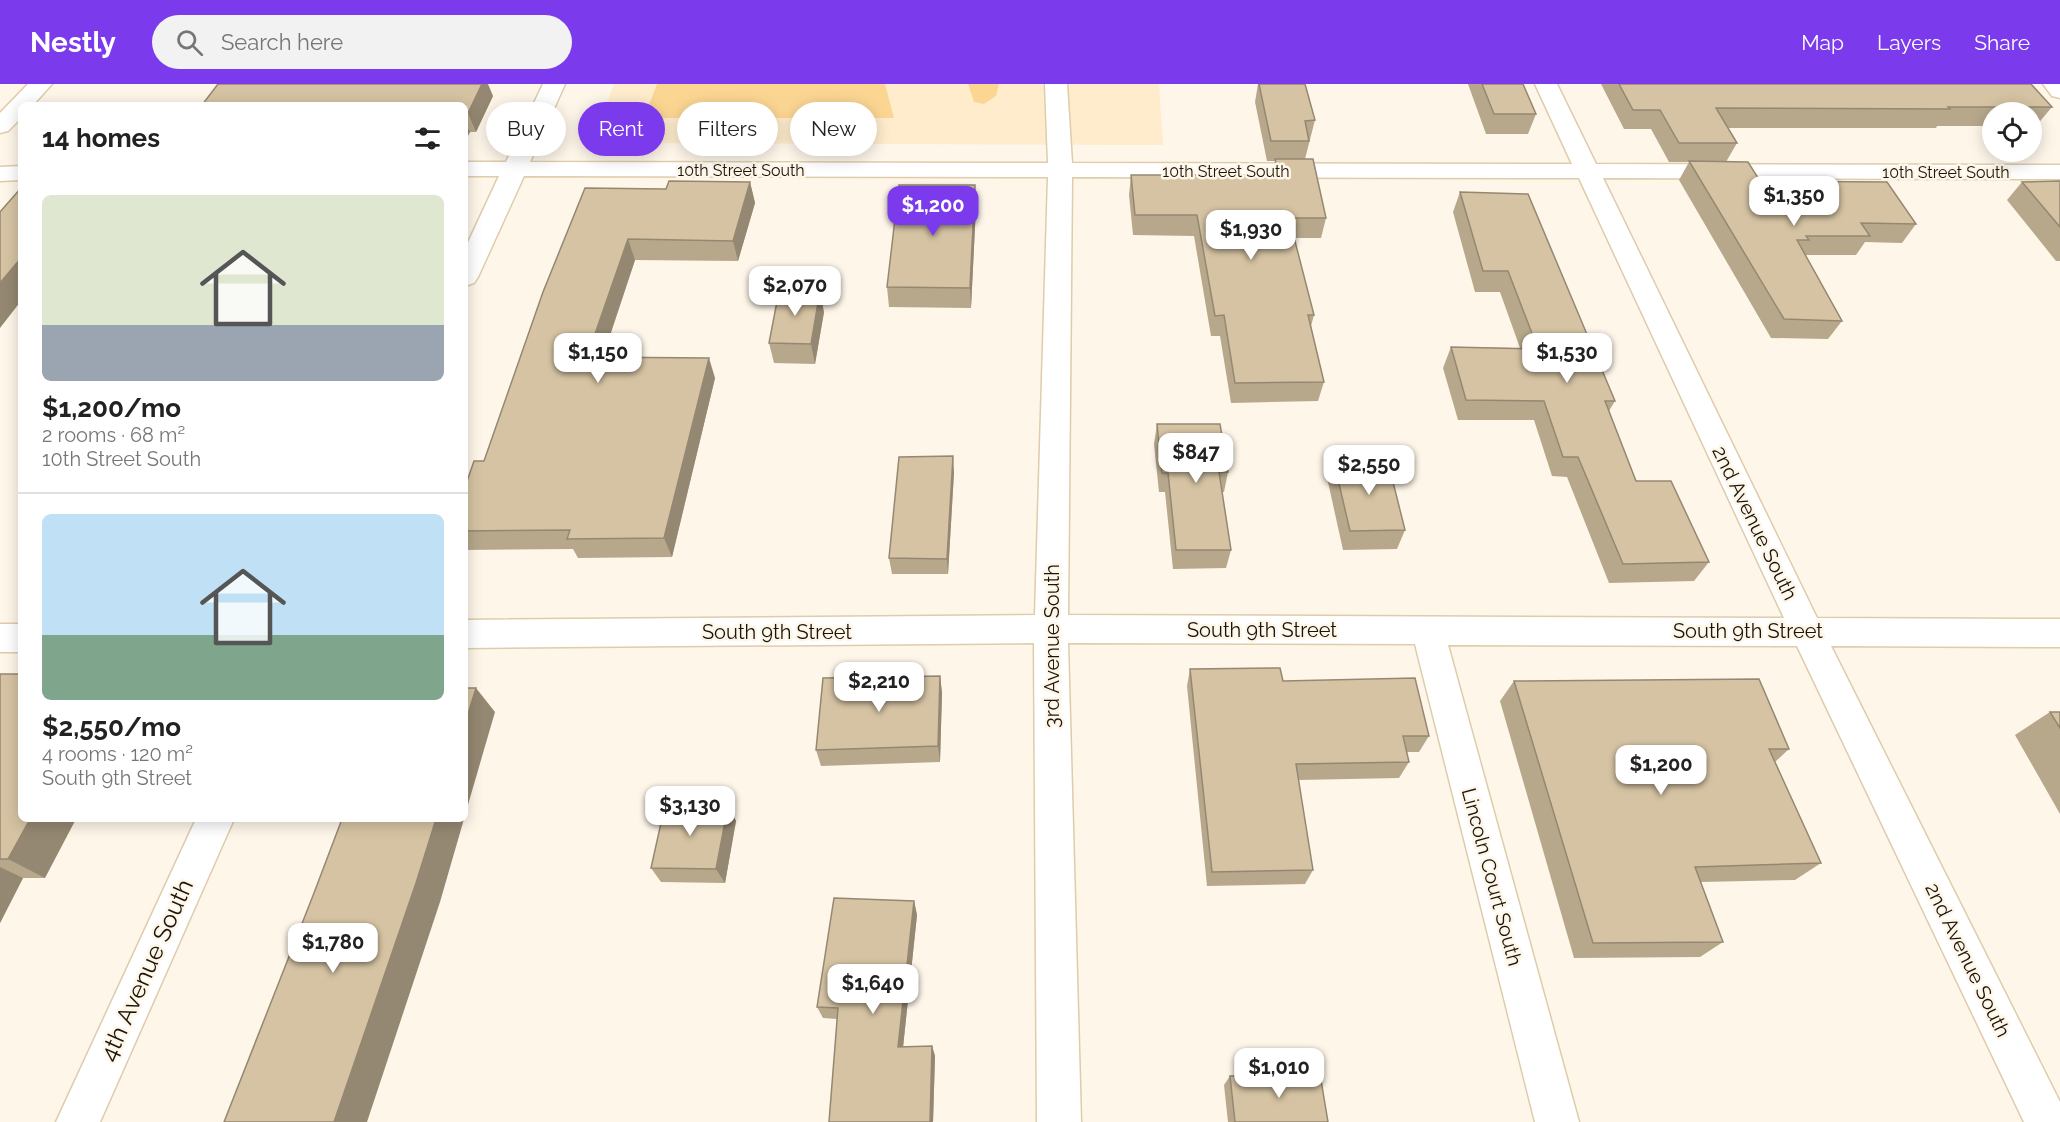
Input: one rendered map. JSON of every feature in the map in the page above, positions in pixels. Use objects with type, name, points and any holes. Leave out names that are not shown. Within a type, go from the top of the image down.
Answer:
[{"type":"street","points":[[23,102],[41,84]]},
{"type":"street","points":[[468,271],[555,84]]},
{"type":"street","name":"3rd Avenue South","points":[[1056,84],[1060,171],[1051,629],[1059,1122]]},
{"type":"street","name":"2nd Avenue South","points":[[1546,84],[1807,631],[2047,1122]]},
{"type":"street","points":[[2054,84],[2060,90]]},
{"type":"street","points":[[0,126],[18,108]]},
{"type":"street","name":"10th Street South","points":[[468,169],[1588,173],[2060,172]]},
{"type":"street","points":[[0,174],[18,173]]},
{"type":"street","name":"South 9th Street","points":[[468,634],[1051,629],[2060,633]]},
{"type":"street","name":"Lincoln Court South","points":[[1428,631],[1557,1122]]},
{"type":"street","points":[[0,638],[18,638]]},
{"type":"street","name":"4th Avenue South","points":[[78,1122],[213,822]]},
{"type":"shaded area","points":[[614,84],[1159,84],[1163,145],[877,144],[877,102],[790,102],[790,144],[778,144],[778,102],[677,102],[677,143],[665,143],[665,102],[607,102]]},
{"type":"shaded area","points":[[657,84],[885,84],[894,118],[877,118],[877,102],[790,102],[790,118],[778,118],[778,102],[677,102],[677,118],[665,118],[665,102],[650,102]]},
{"type":"shaded area","points":[[968,84],[999,84],[996,96],[984,104],[974,102]]},
{"type":"building","points":[[218,84],[482,84],[468,113],[468,102],[204,102]]},
{"type":"building","points":[[1259,84],[1305,84],[1315,120],[1305,121],[1309,141],[1271,141]]},
{"type":"building","points":[[1482,84],[1523,84],[1536,114],[1494,114]]},
{"type":"building","points":[[1619,84],[2031,84],[2052,107],[2042,107],[2042,102],[1982,102],[1982,107],[1948,107],[1950,109],[1716,108],[1737,143],[1679,143],[1660,110],[1633,110]]},
{"type":"building","points":[[1275,159],[1313,159],[1326,218],[1289,218],[1314,315],[1308,315],[1324,382],[1235,383],[1224,315],[1215,316],[1197,215],[1135,215],[1131,175],[1279,175]]},
{"type":"building","points":[[1689,161],[1748,162],[1760,181],[1887,182],[1916,224],[1861,223],[1870,236],[1806,236],[1809,240],[1797,240],[1842,321],[1784,319]]},
{"type":"building","points":[[669,181],[750,182],[733,241],[628,239],[587,357],[709,358],[664,538],[567,539],[570,530],[468,531],[468,478],[474,461],[484,461],[543,292],[585,188],[666,189]]},
{"type":"building","points":[[2060,181],[2060,227],[2022,182]]},
{"type":"building","points":[[899,185],[975,185],[970,288],[887,287]]},
{"type":"building","points":[[18,191],[18,262],[0,283],[0,212]]},
{"type":"building","points":[[1460,192],[1528,194],[1615,401],[1605,401],[1636,481],[1671,481],[1709,562],[1623,564],[1578,457],[1563,457],[1544,401],[1466,400],[1451,347],[1538,349],[1508,271],[1483,271]]},
{"type":"building","points":[[779,291],[820,291],[811,344],[769,343]]},
{"type":"building","points":[[1157,424],[1220,424],[1228,472],[1219,472],[1231,550],[1176,550],[1168,473],[1162,473]]},
{"type":"building","points":[[953,456],[947,559],[889,558],[899,457]]},
{"type":"building","points":[[1334,462],[1388,462],[1405,530],[1350,531]]},
{"type":"building","points":[[1280,668],[1283,681],[1415,678],[1429,736],[1403,736],[1409,762],[1296,764],[1313,870],[1212,872],[1190,669]]},
{"type":"building","points":[[0,674],[18,674],[18,822],[28,822],[8,859],[0,859]]},
{"type":"building","points":[[940,676],[938,746],[816,750],[823,678]]},
{"type":"building","points":[[1759,679],[1789,749],[1769,749],[1821,863],[1695,867],[1723,942],[1593,943],[1514,681]]},
{"type":"building","points":[[468,688],[476,688],[468,714]]},
{"type":"building","points":[[2050,712],[2060,712],[2060,728]]},
{"type":"building","points":[[665,805],[728,806],[716,869],[651,868]]},
{"type":"building","points":[[341,822],[435,822],[334,1122],[224,1122]]},
{"type":"building","points":[[834,898],[914,901],[898,1047],[932,1046],[930,1122],[829,1122],[838,1008],[817,1007]]},
{"type":"building","points":[[1320,1074],[1328,1122],[1235,1122],[1230,1076]]}]
